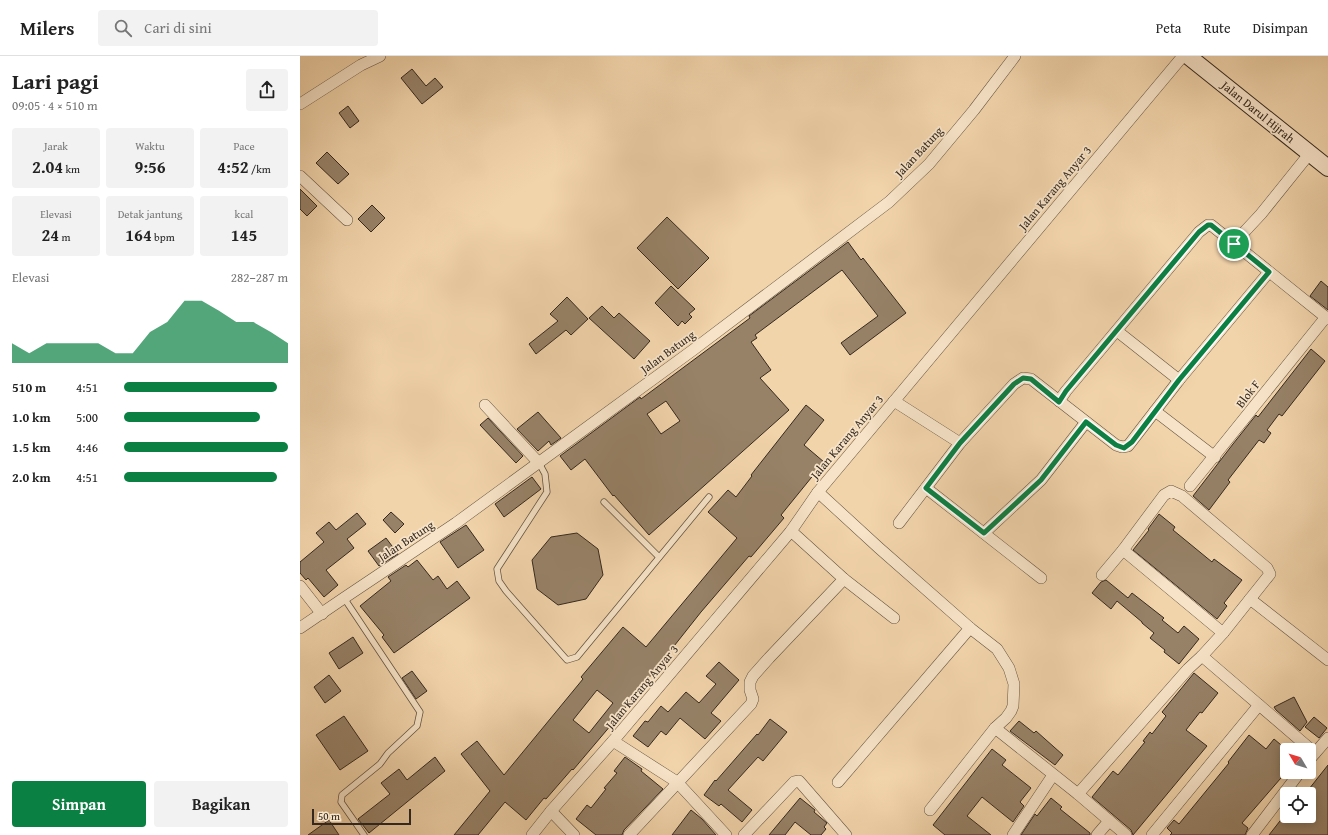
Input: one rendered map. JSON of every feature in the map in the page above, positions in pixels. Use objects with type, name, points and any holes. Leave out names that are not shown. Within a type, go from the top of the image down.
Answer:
[{"type":"street","points":[[300,104],[361,65],[380,56]]},
{"type":"street","name":"Jalan Batung","points":[[300,628],[456,523],[699,345],[889,202],[929,164],[974,110],[1015,56]]},
{"type":"street","name":"Jalan Karang Anyar 3","points":[[532,835],[551,810],[613,741],[791,531],[818,492],[1183,56]]},
{"type":"street","name":"Jalan Darul Hijrah","points":[[1188,56],[1328,168]]},
{"type":"street","points":[[1234,244],[1261,214],[1310,153]]},
{"type":"street","points":[[300,176],[347,220]]},
{"type":"street","points":[[1059,402],[1199,232],[1205,227],[1211,225],[1327,318]]},
{"type":"street","points":[[899,523],[960,443],[1014,384],[1023,378],[1031,379],[1116,445],[1124,448],[1132,442],[1179,380],[1269,272]]},
{"type":"street","name":"Blok F","points":[[1190,486],[1327,318]]},
{"type":"street","points":[[1117,331],[1179,380]]},
{"type":"street","points":[[894,401],[960,443]]},
{"type":"street","points":[[486,405],[539,462]]},
{"type":"street","points":[[1155,411],[1215,457]]},
{"type":"street","points":[[984,533],[1041,480],[1086,422]]},
{"type":"street","points":[[926,488],[1040,578]]},
{"type":"street","points":[[1078,794],[1188,669],[1223,633],[1270,574],[1269,570],[1182,496],[1171,491],[1164,496],[1102,575]]},
{"type":"street","points":[[818,492],[970,628],[997,649],[1009,668],[1014,684],[1013,706],[1011,711],[930,810]]},
{"type":"street","points":[[791,531],[844,579],[894,618]]},
{"type":"street","points":[[1123,550],[1223,633]]},
{"type":"street","points":[[629,835],[751,704],[753,699],[750,686],[753,676],[844,579]]},
{"type":"street","points":[[300,586],[322,614]]},
{"type":"street","points":[[1250,599],[1328,660]]},
{"type":"street","points":[[838,782],[970,628]]},
{"type":"street","points":[[1202,656],[1259,705],[1298,743]]},
{"type":"street","points":[[1152,835],[1259,705]]},
{"type":"street","points":[[996,728],[1126,835]]},
{"type":"street","points":[[1316,752],[1328,738]]},
{"type":"street","points":[[613,741],[677,782],[726,835]]},
{"type":"street","points":[[1013,835],[1053,775]]},
{"type":"street","points":[[1252,835],[1295,779]]},
{"type":"street","points":[[744,835],[794,782],[799,781],[840,833]]},
{"type":"street","points":[[551,810],[574,835]]},
{"type":"street","points":[[1097,835],[1108,820]]},
{"type":"lane","points":[[539,462],[545,474],[547,492],[497,569],[499,581],[506,591],[567,660],[577,657],[708,497]]},
{"type":"lane","points":[[604,502],[659,557]]},
{"type":"lane","points":[[344,598],[420,712],[417,726],[388,753],[380,764],[342,795],[341,802],[364,835]]},
{"type":"building","points":[[412,69],[426,86],[435,78],[443,87],[422,104],[401,78]]},
{"type":"building","points":[[348,106],[359,121],[350,128],[339,113]]},
{"type":"building","points":[[327,152],[349,174],[338,184],[316,163]]},
{"type":"building","points":[[300,189],[317,206],[307,216],[300,209]]},
{"type":"building","points":[[372,205],[385,218],[371,232],[358,219]]},
{"type":"building","points":[[667,217],[709,258],[678,289],[637,248]]},
{"type":"building","points":[[848,242],[861,260],[863,258],[906,313],[850,355],[841,343],[878,316],[842,270],[755,335],[757,338],[751,342],[771,370],[760,378],[789,410],[649,535],[614,495],[613,496],[585,459],[571,470],[560,456],[640,397],[641,399],[750,318],[749,316]],"holes":[[[666,401],[680,421],[661,434],[647,414]]]},
{"type":"building","points":[[1321,281],[1328,287],[1328,310],[1310,296]]},
{"type":"building","points":[[671,286],[695,309],[689,314],[692,317],[685,324],[682,321],[678,326],[655,303]]},
{"type":"building","points":[[567,297],[588,319],[571,335],[566,330],[536,354],[529,344],[558,321],[550,314]]},
{"type":"building","points":[[602,306],[614,318],[619,313],[650,341],[634,359],[589,318]]},
{"type":"building","points":[[1311,349],[1325,361],[1282,416],[1279,414],[1267,430],[1271,433],[1264,443],[1259,440],[1228,480],[1230,482],[1209,510],[1193,496],[1256,415],[1258,417]]},
{"type":"building","points":[[806,405],[824,420],[804,445],[824,462],[781,515],[784,518],[701,612],[617,718],[573,770],[572,769],[546,799],[544,798],[526,820],[505,802],[478,835],[454,835],[490,791],[461,754],[477,741],[504,775],[583,679],[581,677],[623,627],[646,647],[737,538],[708,512],[728,490],[736,497],[752,476],[751,475]],"holes":[[[597,690],[613,703],[589,733],[573,720]]]},
{"type":"building","points":[[538,412],[561,438],[551,445],[549,441],[538,451],[517,429]]},
{"type":"building","points":[[488,418],[523,456],[516,463],[480,425]]},
{"type":"building","points":[[532,477],[541,489],[504,517],[495,504]]},
{"type":"building","points":[[391,512],[404,524],[395,533],[383,520]]},
{"type":"building","points":[[357,513],[366,524],[347,539],[354,548],[326,570],[338,585],[324,597],[308,578],[306,580],[300,573],[300,562],[324,542],[316,533],[329,522],[336,530]]},
{"type":"building","points":[[1159,514],[1175,527],[1173,530],[1212,562],[1214,559],[1242,580],[1224,603],[1227,606],[1217,619],[1133,550],[1149,530],[1148,529]]},
{"type":"building","points":[[466,525],[484,550],[458,568],[440,542]]},
{"type":"building","points":[[577,533],[598,549],[603,575],[586,599],[558,605],[537,589],[532,560],[551,537]]},
{"type":"building","points":[[386,538],[398,554],[379,566],[368,551]]},
{"type":"building","points":[[417,560],[433,580],[438,576],[447,589],[457,581],[470,598],[394,653],[382,637],[384,635],[360,606],[391,581],[388,577],[406,565],[408,567]]},
{"type":"building","points":[[1106,580],[1128,598],[1132,593],[1164,618],[1162,620],[1178,633],[1184,626],[1199,639],[1179,664],[1150,638],[1154,633],[1117,601],[1111,609],[1092,593],[1101,582]]},
{"type":"building","points":[[353,637],[363,653],[339,669],[329,653]]},
{"type":"building","points":[[719,662],[739,680],[711,713],[721,721],[705,739],[680,718],[666,735],[661,731],[648,747],[633,736],[645,721],[648,722],[661,706],[668,712],[686,692],[699,703],[716,684],[706,676]]},
{"type":"building","points":[[412,671],[427,691],[416,699],[402,678]]},
{"type":"building","points":[[1194,673],[1218,693],[1186,730],[1207,746],[1133,835],[1131,830],[1092,797],[1113,771],[1118,775],[1145,742],[1143,741],[1150,732],[1152,734],[1166,716],[1162,712]]},
{"type":"building","points":[[329,675],[341,691],[325,703],[314,687]]},
{"type":"building","points":[[1294,697],[1307,722],[1300,731],[1274,707]]},
{"type":"building","points":[[344,716],[368,751],[340,770],[316,735]]},
{"type":"building","points":[[1314,717],[1327,728],[1319,738],[1305,727]]},
{"type":"building","points":[[770,719],[787,732],[763,761],[758,757],[728,790],[752,810],[742,822],[721,804],[719,806],[704,795],[715,780],[716,781],[757,734],[758,735]]},
{"type":"building","points":[[1019,721],[1034,733],[1036,731],[1063,755],[1055,765],[1010,731]]},
{"type":"building","points":[[1249,735],[1266,749],[1274,739],[1280,744],[1280,779],[1242,823],[1248,828],[1245,835],[1170,835],[1172,833],[1167,828],[1174,820],[1179,824],[1229,763],[1228,762]]},
{"type":"building","points":[[992,749],[1006,760],[1002,765],[1031,788],[1020,802],[1024,806],[1013,822],[982,797],[967,816],[991,835],[945,835],[933,825]]},
{"type":"building","points":[[435,757],[445,771],[369,833],[358,819],[390,794],[381,783],[399,769],[407,780]]},
{"type":"building","points":[[625,757],[642,769],[641,771],[663,789],[624,830],[622,835],[596,835],[576,819],[587,805],[591,808],[606,789],[604,788],[617,773],[614,771]]},
{"type":"building","points":[[1328,765],[1328,835],[1269,835],[1280,821],[1280,823],[1316,823],[1316,787],[1311,787]]},
{"type":"building","points":[[800,798],[815,810],[814,812],[827,823],[824,827],[826,829],[821,835],[811,835],[795,822],[785,835],[769,835]]},
{"type":"building","points":[[1051,798],[1062,807],[1060,809],[1090,833],[1090,835],[1021,835],[1035,814],[1037,816]]},
{"type":"building","points":[[691,810],[702,819],[716,835],[672,835]]},
{"type":"building","points":[[329,820],[339,835],[308,835]]},
{"type":"route","points":[[1211,225],[1234,244],[1269,272],[1179,380],[1128,446],[1124,448],[1116,445],[1086,422],[1041,480],[984,533],[926,488],[960,443],[1014,384],[1023,378],[1031,379],[1059,402],[1066,391],[1199,232],[1205,227],[1211,225]]}]
